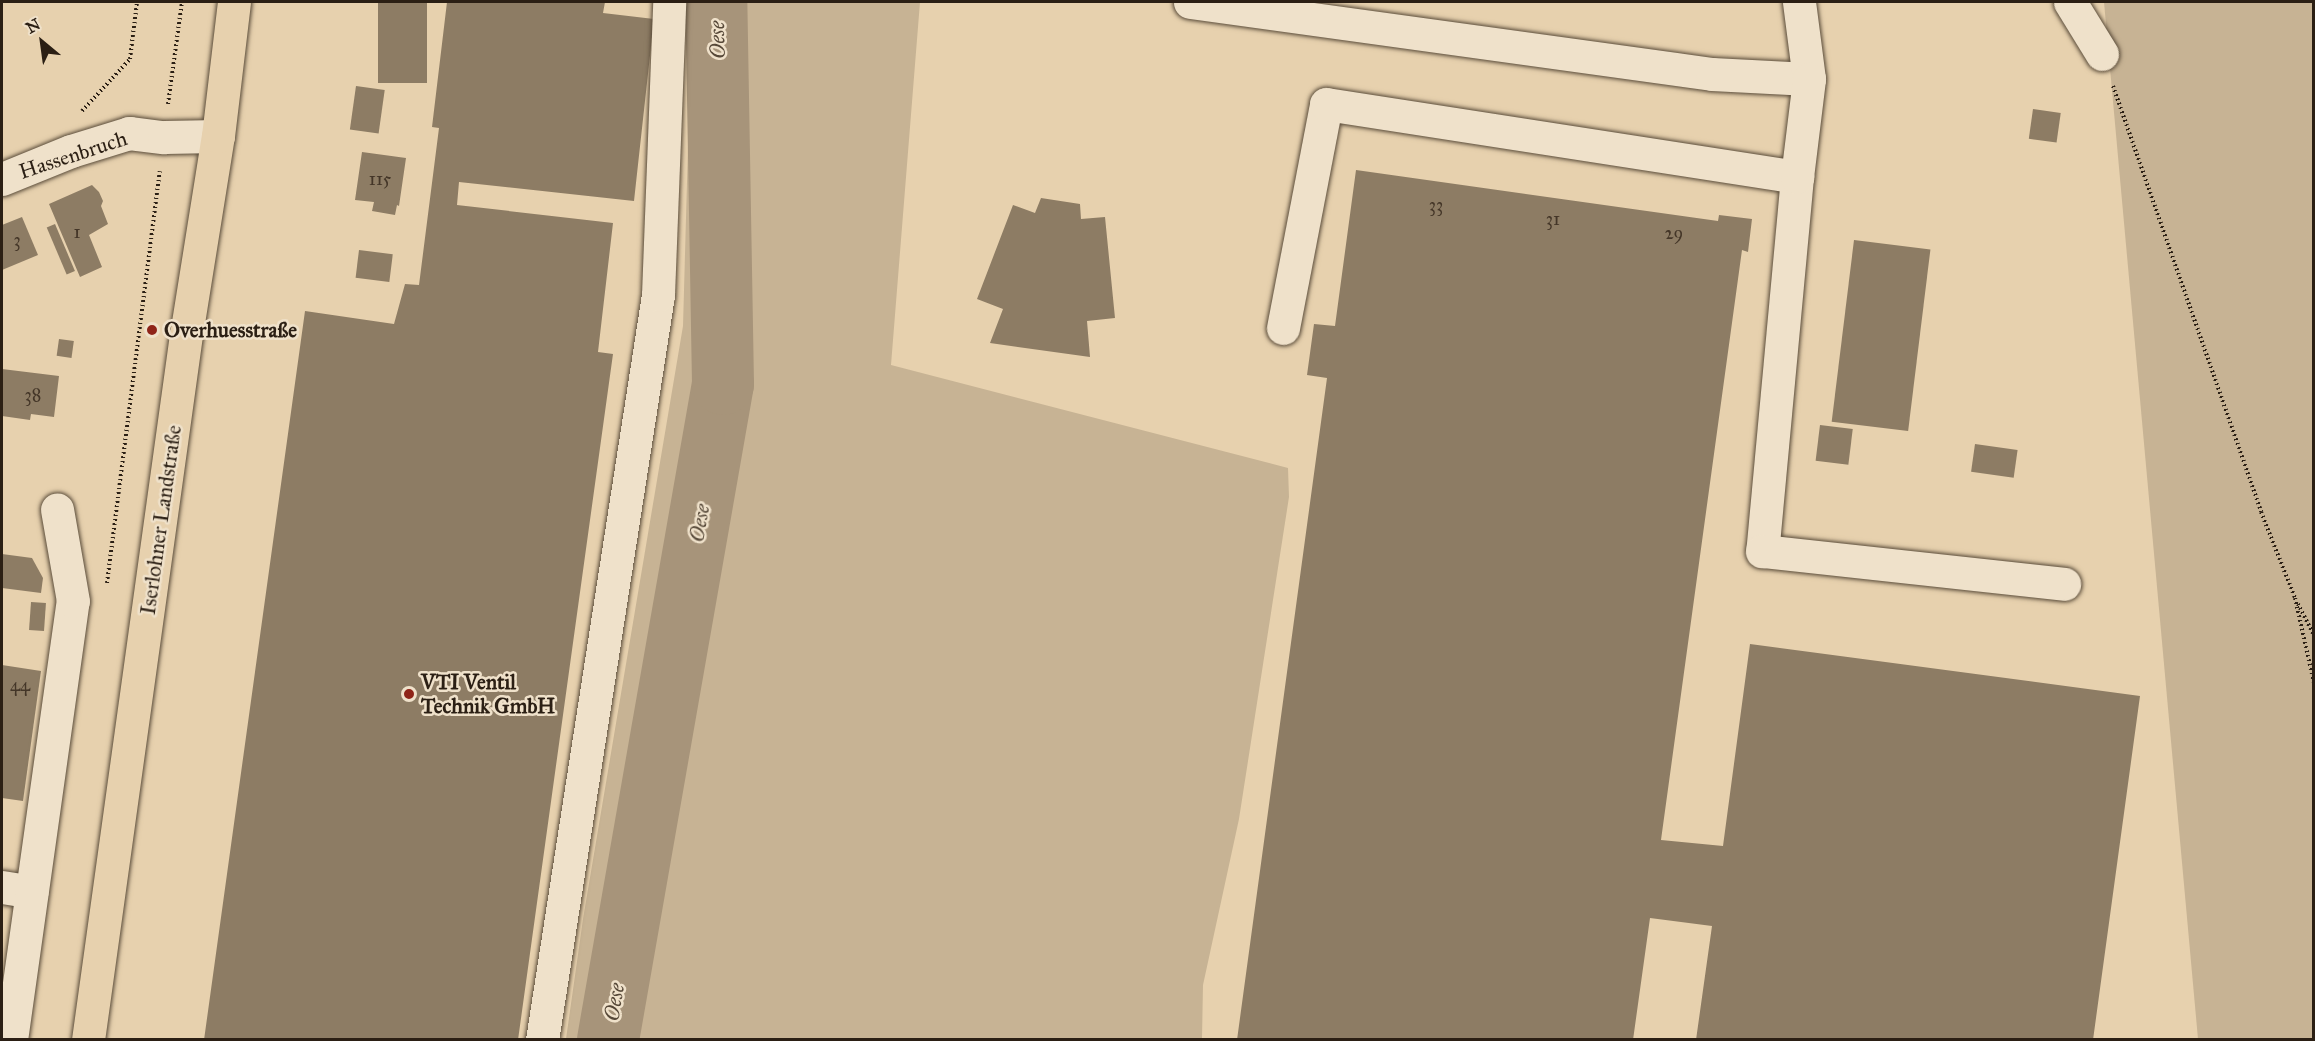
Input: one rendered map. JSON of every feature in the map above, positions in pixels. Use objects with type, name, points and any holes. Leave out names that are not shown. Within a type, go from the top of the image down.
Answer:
[{"type":"main road","name":"Iserlohner Landstraße","points":[[88,1040],[186,335],[218,135],[234,2]]},
{"type":"street","points":[[542,1040],[658,295],[669,2]]},
{"type":"street","points":[[1190,2],[1712,75],[1809,79]]},
{"type":"street","points":[[1799,2],[1809,79],[1797,177],[1762,551],[2064,584]]},
{"type":"street","points":[[2070,2],[2102,54]]},
{"type":"street","points":[[1283,328],[1326,104],[1797,177]]},
{"type":"street","name":"Hassenbruch","points":[[2,179],[51,158],[129,133],[164,137],[218,135]]},
{"type":"street","points":[[10,1040],[17,890],[73,602],[57,509]]},
{"type":"path","points":[[51,158],[60,134],[130,59],[137,2]]},
{"type":"path","points":[[164,137],[182,2]]},
{"type":"path","points":[[2102,54],[2261,512],[2295,598],[2313,636]]},
{"type":"path","points":[[2295,598],[2313,683]]},
{"type":"shaded area","points":[[692,2],[920,2],[891,365],[1288,468],[1289,497],[1239,819],[1203,985],[1202,1039],[566,1039],[583,919],[683,326]]},
{"type":"shaded area","points":[[2104,2],[2313,2],[2313,1039],[2198,1039]]},
{"type":"building","points":[[378,2],[427,2],[427,83],[378,83]]},
{"type":"building","name":"VTI Ventil Technik GmbH","points":[[447,2],[605,2],[603,13],[654,19],[634,201],[459,182],[457,205],[613,223],[598,352],[613,354],[518,1040],[204,1040],[305,311],[394,324],[405,284],[419,285],[439,128],[432,127]]},
{"type":"building","points":[[356,86],[385,90],[379,134],[350,130]]},
{"type":"building","points":[[2033,109],[2061,113],[2057,143],[2029,139]]},
{"type":"building","points":[[362,152],[406,158],[399,206],[397,205],[395,215],[372,211],[374,202],[355,200]]},
{"type":"building","points":[[1356,170],[1718,221],[1719,215],[1752,219],[1748,252],[1742,250],[1661,840],[1723,846],[1750,644],[2140,696],[2093,1040],[1696,1040],[1712,926],[1650,918],[1633,1040],[1237,1040],[1327,378],[1307,375],[1314,324],[1335,326]]},
{"type":"building","points":[[92,185],[99,192],[103,201],[101,206],[108,224],[89,235],[102,267],[80,277],[49,204]]},
{"type":"building","points":[[1041,198],[1080,204],[1081,219],[1105,217],[1115,318],[1087,321],[1090,357],[990,343],[1003,309],[977,299],[1013,205],[1035,213]]},
{"type":"building","points":[[22,217],[38,255],[2,270],[2,225]]},
{"type":"building","points":[[55,224],[75,271],[67,274],[47,228]]},
{"type":"building","points":[[1854,240],[1930,249],[1908,431],[1832,422]]},
{"type":"building","points":[[359,250],[393,254],[389,282],[356,278]]},
{"type":"building","points":[[59,339],[74,341],[71,358],[57,356]]},
{"type":"building","points":[[2,369],[59,376],[54,417],[31,414],[30,420],[2,416]]},
{"type":"building","points":[[1820,425],[1853,429],[1848,465],[1816,461]]},
{"type":"building","points":[[1975,444],[2018,450],[2014,478],[1971,472]]},
{"type":"building","points":[[2,554],[32,558],[43,578],[41,593],[2,588]]},
{"type":"building","points":[[31,602],[46,603],[44,631],[29,630]]},
{"type":"building","points":[[2,665],[41,671],[23,801],[2,798]]},
{"type":"waterway","name":"Oese","points":[[608,1040],[723,384],[716,2]]},
{"type":"place","name":"Overhuesstraße","points":[[152,330]]},
{"type":"place","name":"VTI Ventil Technik GmbH","points":[[409,694]]}]
